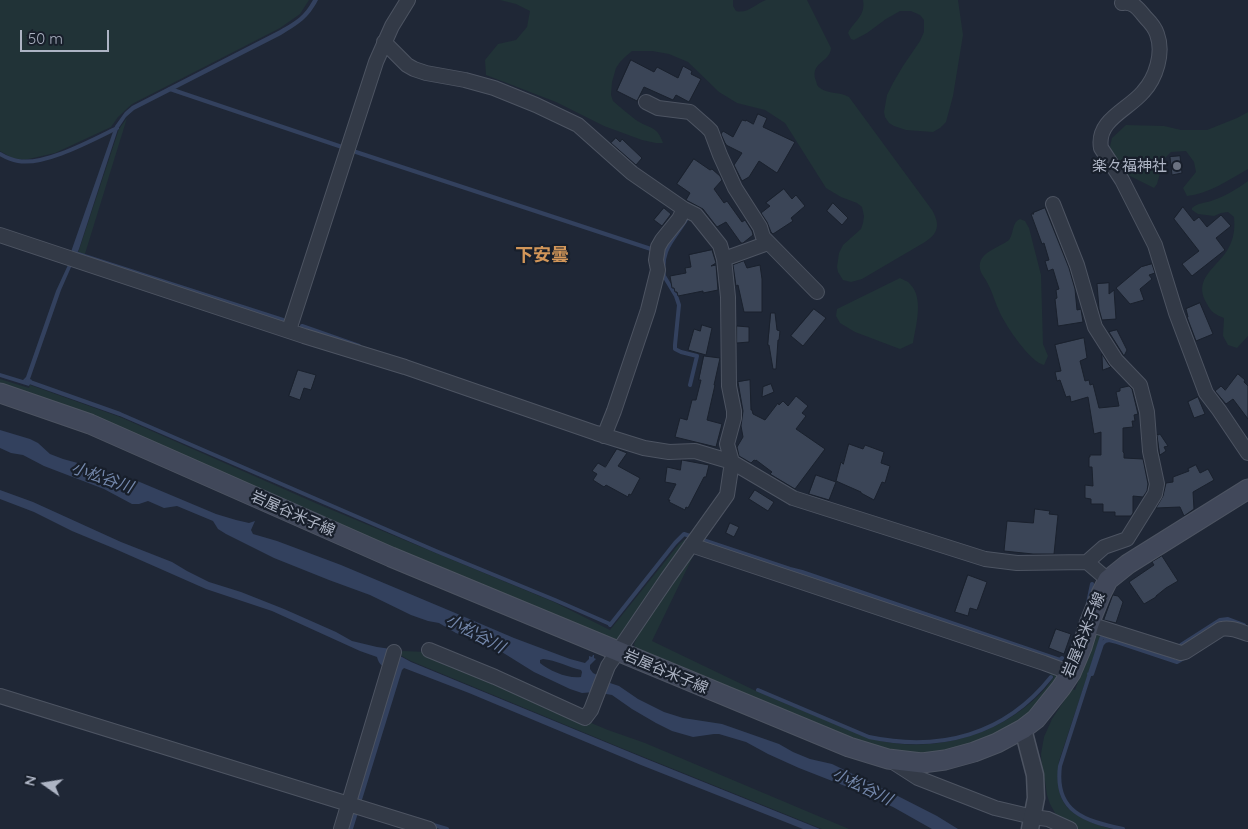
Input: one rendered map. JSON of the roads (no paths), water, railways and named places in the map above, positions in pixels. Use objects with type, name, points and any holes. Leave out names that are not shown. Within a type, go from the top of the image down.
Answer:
[{"type":"main road","name":"岩屋谷米子線","points":[[0,393],[90,424],[391,557],[613,659],[649,664],[849,747],[888,759],[922,763],[945,760],[974,752],[997,743],[1023,729],[1036,719],[1071,673],[1100,594],[1108,580],[1128,564],[1248,489]]},
{"type":"street","points":[[289,330],[370,80],[384,42],[408,0]]},
{"type":"street","points":[[1122,3],[1134,5],[1152,24],[1158,35],[1158,63],[1153,78],[1142,94],[1115,115],[1104,129],[1100,142],[1101,148],[1122,180],[1155,244],[1176,312],[1206,393],[1248,453]]},
{"type":"street","points":[[384,42],[414,69],[494,88],[578,125],[632,173],[684,209],[696,215],[720,245],[724,259],[728,297],[730,386],[734,418],[728,444],[732,462],[727,495],[613,659],[591,710],[585,718],[495,677],[429,650]]},
{"type":"street","points":[[646,102],[658,108],[690,112],[711,131],[735,188],[760,227],[763,237],[817,292]]},
{"type":"street","points":[[1053,204],[1077,265],[1095,326],[1116,360],[1140,385],[1147,412],[1150,451],[1157,484],[1155,494],[1127,540],[1104,546],[1087,562]]},
{"type":"street","points":[[604,436],[648,310],[658,270],[656,260],[658,247],[680,219],[684,209]]},
{"type":"street","points":[[0,235],[405,367],[604,436],[644,448],[670,452],[695,451],[732,462],[792,498],[985,559],[1017,563],[1087,562],[1108,580]]},
{"type":"street","points":[[724,259],[768,242]]},
{"type":"street","points":[[695,540],[841,594],[1071,673]]},
{"type":"street","points":[[1089,624],[1181,653],[1221,629],[1235,629],[1248,634]]},
{"type":"street","points":[[341,829],[394,652]]},
{"type":"street","points":[[0,696],[429,829]]},
{"type":"street","points":[[1023,729],[1035,775],[1036,798],[1031,824]]},
{"type":"street","points":[[888,759],[918,778],[1031,824],[1048,819],[1070,829]]},
{"type":"water","points":[[313,0],[318,0],[311,12],[281,35],[134,110],[126,117],[118,129],[79,249],[61,290],[30,379],[32,380],[29,386],[0,377],[0,373],[23,380],[26,377],[56,291],[68,265],[115,126],[125,112],[132,106],[286,27],[303,14]]},
{"type":"water","name":"小松谷川","points":[[0,430],[30,439],[38,443],[50,454],[85,465],[109,477],[135,480],[216,514],[249,523],[255,521],[251,530],[253,534],[341,565],[514,638],[585,663],[589,656],[592,657],[594,655],[596,659],[590,665],[593,673],[664,712],[683,718],[722,724],[779,744],[810,759],[832,764],[937,816],[958,829],[932,829],[893,807],[799,768],[746,742],[719,734],[693,737],[672,731],[632,709],[612,695],[595,692],[582,693],[570,689],[534,672],[497,649],[456,633],[439,623],[411,615],[370,595],[274,558],[226,534],[218,529],[213,521],[177,506],[164,508],[148,501],[132,504],[104,489],[44,466],[23,455],[11,453],[0,448]],"holes":[[[540,660],[548,660],[581,670],[581,677],[559,674],[540,663]]]},
{"type":"water","points":[[0,490],[33,502],[121,542],[172,562],[209,582],[284,609],[352,641],[391,649],[391,651],[411,662],[820,829],[803,829],[404,668],[353,829],[348,829],[395,673],[383,666],[377,657],[272,611],[206,589],[72,531],[34,512],[0,499]]},
{"type":"waterway","points":[[170,89],[342,147]]},
{"type":"waterway","points":[[0,154],[18,161],[41,160],[68,151],[117,128]]},
{"type":"waterway","points":[[356,152],[654,250]]},
{"type":"waterway","points":[[687,218],[666,251],[663,266],[664,276],[679,305],[675,349],[697,356],[690,385]]},
{"type":"waterway","points":[[75,253],[283,320]]},
{"type":"waterway","points":[[302,326],[359,346]]},
{"type":"waterway","points":[[27,381],[120,414],[610,624]]},
{"type":"waterway","points":[[610,625],[675,543],[684,534],[693,537]]},
{"type":"waterway","points":[[700,539],[1060,660],[1062,658]]},
{"type":"waterway","points":[[1088,603],[1092,584]]},
{"type":"waterway","points":[[1181,645],[1220,620],[1228,619],[1244,625]]},
{"type":"waterway","points":[[1112,638],[1102,637],[1101,639],[1060,766],[1059,782],[1067,804],[1075,812],[1096,822],[1123,829]]},
{"type":"waterway","points":[[1089,674],[1092,674],[1102,644],[1109,640],[1177,662],[1184,658]]},
{"type":"waterway","points":[[758,690],[869,737],[921,742],[946,740],[992,725],[1013,713],[1033,697],[1051,677]]},
{"type":"waterway","points":[[430,824],[447,829]]},
{"type":"place","name":"楽々福神社","points":[[1177,166]]},
{"type":"district","name":"下安曇","points":[[542,256]]}]
